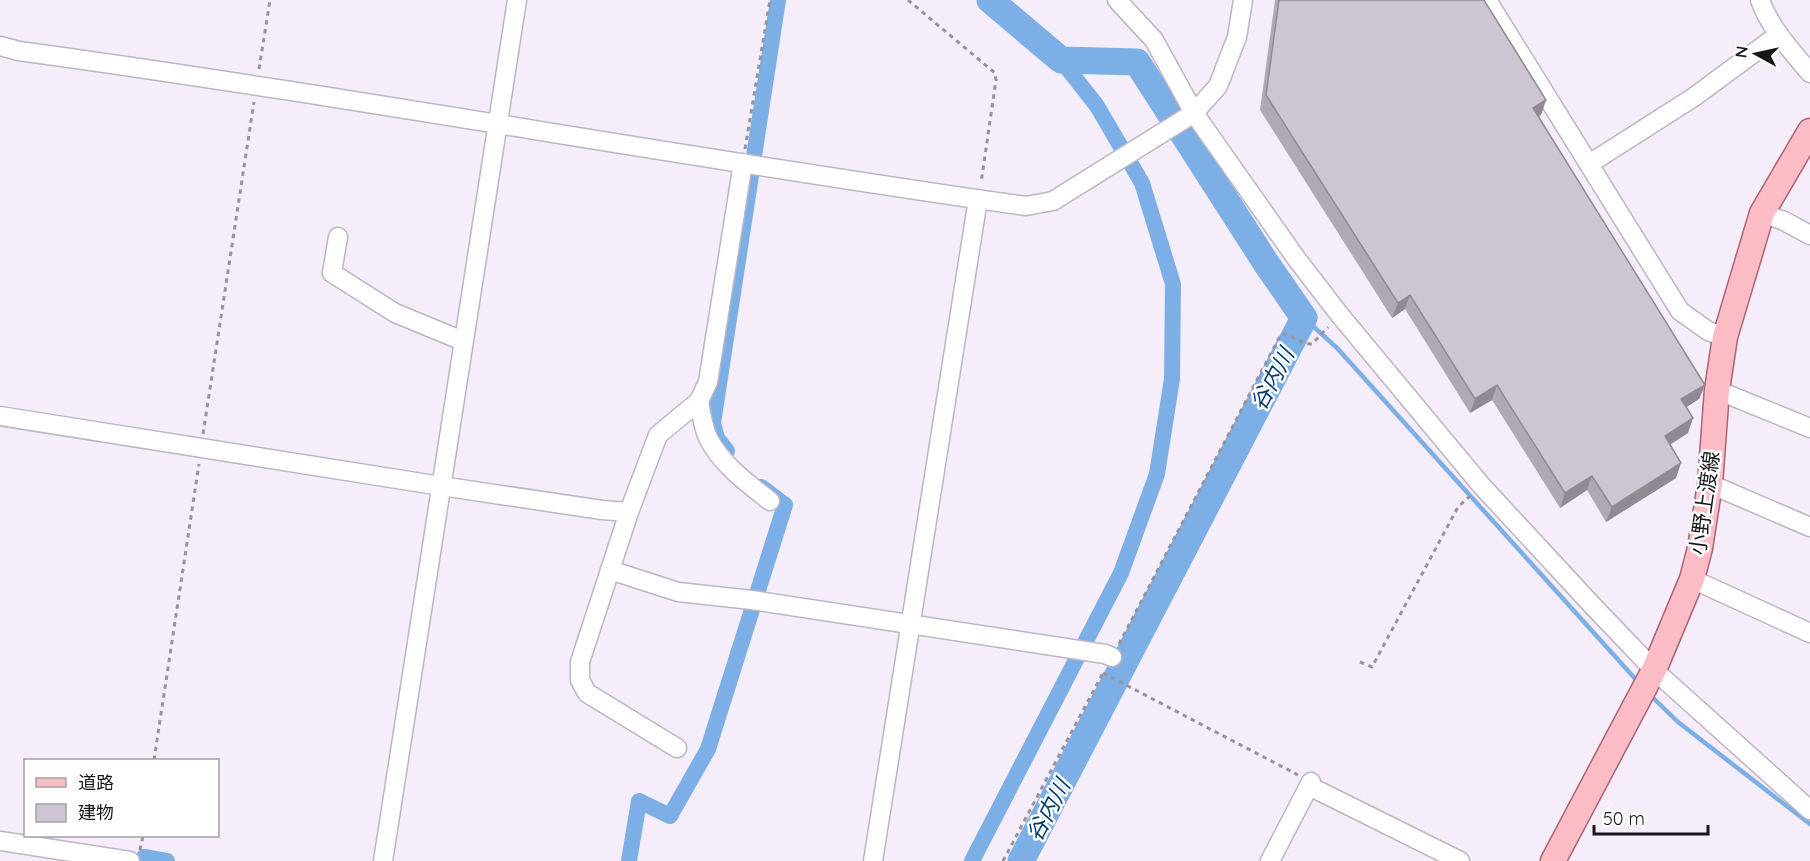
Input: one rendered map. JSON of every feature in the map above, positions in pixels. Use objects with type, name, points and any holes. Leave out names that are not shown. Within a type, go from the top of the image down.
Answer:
[{"type":"main road","name":"小野上渡線","points":[[1553,861],[1606,747],[1636,704],[1654,670],[1692,579],[1700,548],[1710,484],[1717,390],[1725,337],[1762,213],[1810,131]]},
{"type":"street","points":[[383,861],[517,0]]},
{"type":"street","points":[[1117,0],[1154,40],[1191,115],[1296,258],[1339,314],[1481,485],[1654,670],[1810,810]]},
{"type":"street","points":[[0,46],[20,51],[177,73],[1026,206],[1053,201],[1191,115],[1218,86],[1237,37],[1243,0]]},
{"type":"street","points":[[1487,0],[1680,310],[1708,331],[1725,337]]},
{"type":"street","points":[[1760,0],[1778,35],[1810,73]]},
{"type":"street","points":[[1589,164],[1694,97],[1778,35]]},
{"type":"street","points":[[677,748],[587,693],[580,680],[580,662],[629,512],[658,435],[699,401],[708,382],[743,163]]},
{"type":"street","points":[[873,861],[978,199]]},
{"type":"street","points":[[1762,213],[1784,221],[1810,235]]},
{"type":"street","points":[[338,237],[332,273],[395,313],[463,341]]},
{"type":"street","points":[[1717,390],[1810,428]]},
{"type":"street","points":[[699,401],[708,436],[719,454],[740,478],[770,501]]},
{"type":"street","points":[[0,416],[441,486],[629,512]]},
{"type":"street","points":[[1710,484],[1810,527]]},
{"type":"street","points":[[610,570],[678,592],[752,600],[1105,654],[1112,657]]},
{"type":"street","points":[[1692,579],[1810,633]]},
{"type":"street","points":[[1270,861],[1310,784],[1460,861]]},
{"type":"street","points":[[0,841],[130,861]]},
{"type":"path","points":[[154,759],[270,0]]},
{"type":"path","points":[[743,163],[770,0]]},
{"type":"path","points":[[908,0],[995,73],[996,80],[978,199]]},
{"type":"path","points":[[1003,861],[1105,674],[1281,334],[1287,334],[1306,344],[1312,344],[1334,321]]},
{"type":"path","points":[[1360,662],[1372,667],[1458,507],[1464,501]]},
{"type":"path","points":[[1105,674],[1310,784]]},
{"type":"building","points":[[1279,0],[1484,0],[1546,100],[1533,108],[1705,385],[1681,399],[1693,418],[1665,436],[1681,463],[1612,507],[1592,476],[1565,493],[1497,385],[1475,399],[1410,295],[1398,303],[1266,95]]},
{"type":"waterway","points":[[727,451],[717,438],[713,423],[778,0]]},
{"type":"waterway","name":"谷内川","points":[[990,0],[1061,60],[1137,62],[1304,318],[1021,861]]},
{"type":"waterway","points":[[972,861],[1121,573],[1157,474],[1172,379],[1173,284],[1142,183],[1097,106],[1061,60]]},
{"type":"waterway","points":[[1304,318],[1337,348],[1639,683]]},
{"type":"waterway","points":[[629,861],[639,801],[670,816],[708,749],[785,505],[761,487]]},
{"type":"waterway","points":[[1649,694],[1678,722],[1810,824]]},
{"type":"waterway","points":[[144,857],[167,861]]}]
